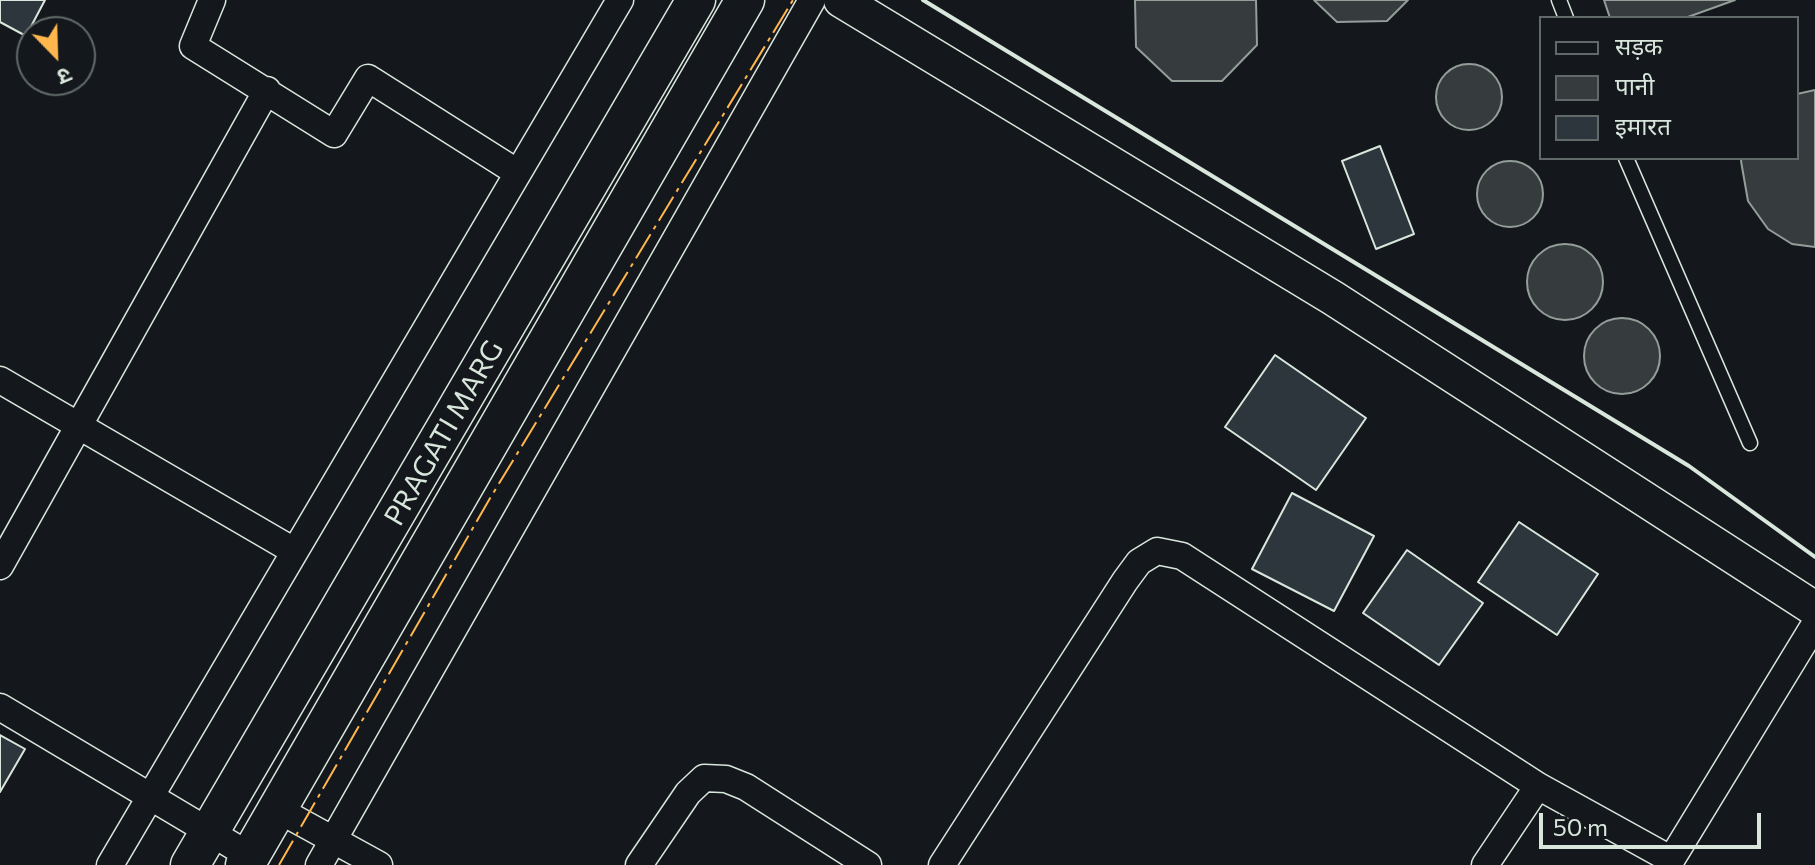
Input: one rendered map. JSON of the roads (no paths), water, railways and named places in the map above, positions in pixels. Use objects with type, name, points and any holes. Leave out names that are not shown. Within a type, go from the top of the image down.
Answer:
[{"type":"main road","name":"PRAGATI MARG","points":[[190,865],[696,0]]},
{"type":"main road","name":"PRAGATI MARG","points":[[247,860],[745,0]]},
{"type":"street","points":[[212,0],[193,46],[334,134],[368,78],[518,173]]},
{"type":"street","points":[[110,865],[620,0]]},
{"type":"street","points":[[319,865],[812,0]]},
{"type":"street","points":[[841,0],[1333,298],[1815,609]]},
{"type":"street","points":[[0,566],[267,90]]},
{"type":"street","points":[[0,380],[294,551]]},
{"type":"street","points":[[942,865],[1125,581],[1139,562],[1157,551],[1182,556],[1538,786],[1669,862],[1815,624]]},
{"type":"street","points":[[0,707],[209,832],[247,860]]},
{"type":"street","points":[[639,865],[688,793],[704,778],[726,779],[746,787],[868,865]]},
{"type":"street","points":[[1485,865],[1538,786]]},
{"type":"street","points":[[277,809],[379,865]]},
{"type":"lane","points":[[1627,160],[1750,443]]},
{"type":"water","points":[[1135,0],[1256,0],[1257,45],[1222,81],[1172,81],[1136,47]]},
{"type":"water","points":[[1314,0],[1408,0],[1387,21],[1337,22]]},
{"type":"water","points":[[1604,0],[1735,0],[1691,16],[1609,16]]},
{"type":"water","points":[[1463,64],[1475,64],[1487,69],[1497,79],[1502,97],[1500,110],[1487,125],[1475,130],[1463,130],[1451,125],[1441,115],[1436,103],[1436,91],[1441,79],[1451,69]]},
{"type":"water","points":[[1815,90],[1815,247],[1792,244],[1768,229],[1748,201],[1741,161],[1799,160],[1799,94]]},
{"type":"water","points":[[1504,161],[1516,161],[1528,166],[1538,176],[1543,194],[1541,207],[1528,222],[1516,227],[1504,227],[1492,222],[1482,212],[1477,200],[1477,188],[1482,176],[1492,166]]},
{"type":"water","points":[[1565,244],[1580,247],[1592,255],[1600,267],[1603,282],[1600,297],[1592,309],[1580,317],[1565,320],[1550,317],[1538,309],[1530,297],[1527,282],[1530,267],[1538,255],[1550,247]]},
{"type":"water","points":[[1622,318],[1637,321],[1649,329],[1657,341],[1660,356],[1657,371],[1649,383],[1637,391],[1622,394],[1607,391],[1595,383],[1587,371],[1584,356],[1587,341],[1595,329],[1607,321]]}]
